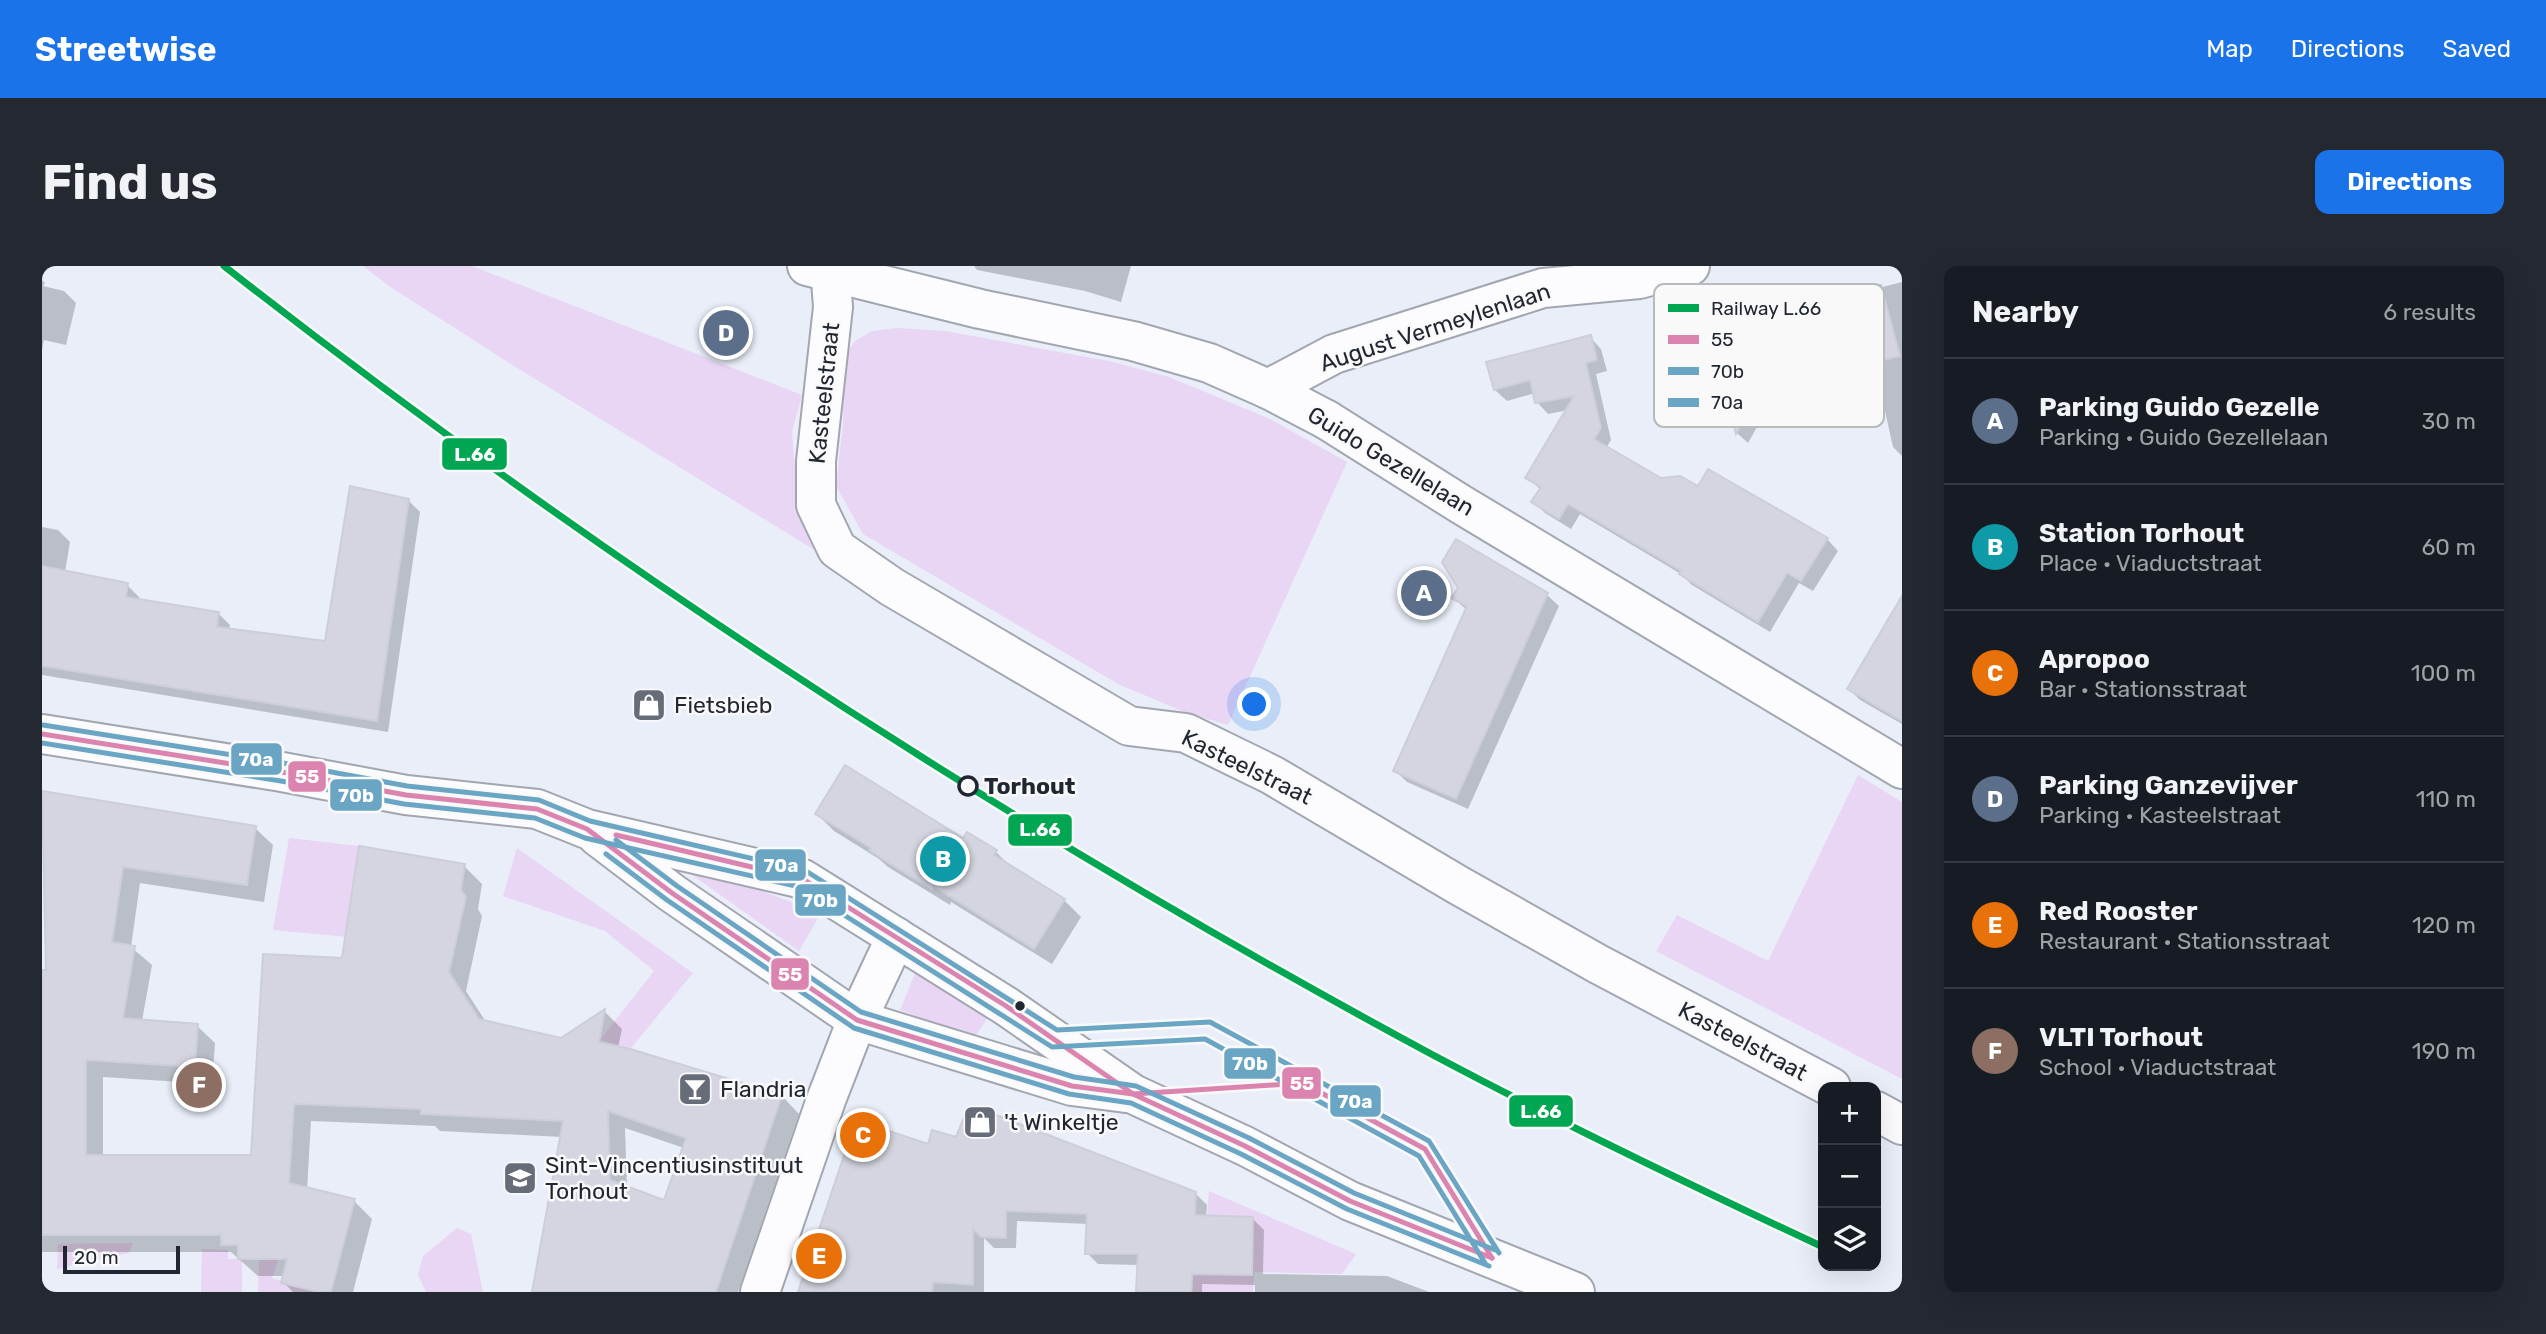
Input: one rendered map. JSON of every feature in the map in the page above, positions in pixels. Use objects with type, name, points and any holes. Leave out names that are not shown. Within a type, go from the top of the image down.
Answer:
[{"type":"street","name":"August Vermeylenlaan","points":[[1268,389],[1334,354],[1544,277],[1639,279],[1690,266]]},
{"type":"street","name":"Guido Gezellelaan","points":[[822,268],[980,309],[1133,341],[1209,363],[1268,389],[1327,420],[1462,505],[1902,769]]},
{"type":"street","name":"Kasteelstraat","points":[[822,268],[833,307],[816,461],[816,505],[837,549],[891,587],[1129,726],[1186,733],[1272,775],[1440,876],[1822,1082]]},
{"type":"street","points":[[42,734],[282,772],[406,795],[537,809],[587,829],[803,879],[1006,1006],[1133,1094],[1245,1146],[1350,1201],[1575,1292]]},
{"type":"street","points":[[587,829],[672,893],[857,1020],[1072,1086],[1133,1094]]},
{"type":"street","points":[[760,1292],[826,1100],[857,1020],[896,937]]},
{"type":"street","points":[[1881,1114],[1902,1125]]},
{"type":"shaded area","points":[[363,266],[472,266],[802,395],[792,432],[798,503],[813,549],[514,366],[389,286]]},
{"type":"shaded area","points":[[897,328],[945,331],[1109,361],[1169,377],[1270,419],[1347,462],[1228,725],[1187,713],[1118,684],[863,534],[836,486],[843,424],[842,378],[845,354],[855,341],[872,331]]},
{"type":"shaded area","points":[[1858,775],[1902,802],[1902,1079],[1656,951],[1677,915],[1768,961]]},
{"type":"shaded area","points":[[289,838],[359,846],[369,939],[273,930]]},
{"type":"shaded area","points":[[517,848],[693,973],[630,1049],[600,1040],[654,971],[605,931],[503,896]]},
{"type":"shaded area","points":[[692,865],[821,913],[799,951],[688,872]]},
{"type":"shaded area","points":[[916,971],[988,1017],[975,1037],[900,1010]]},
{"type":"shaded area","points":[[1209,1191],[1356,1254],[1342,1274],[1254,1272],[1253,1292],[1193,1292],[1193,1267],[1203,1266]]},
{"type":"shaded area","points":[[457,1228],[471,1234],[483,1292],[426,1292],[418,1275],[423,1256]]},
{"type":"shaded area","points":[[133,1243],[129,1253],[57,1269],[58,1244]]},
{"type":"shaded area","points":[[202,1249],[228,1250],[228,1259],[242,1259],[242,1292],[201,1292]]},
{"type":"shaded area","points":[[259,1259],[278,1260],[272,1278],[315,1292],[258,1292]]},
{"type":"building","points":[[1884,296],[1900,356],[1884,360]]},
{"type":"building","points":[[1591,335],[1597,360],[1586,363],[1601,428],[1594,439],[1661,478],[1680,476],[1698,486],[1708,469],[1828,538],[1801,581],[1787,573],[1758,622],[1679,574],[1681,571],[1568,504],[1559,519],[1531,502],[1541,487],[1525,478],[1574,396],[1535,403],[1530,380],[1494,390],[1486,362]]},
{"type":"building","points":[[350,486],[409,499],[377,721],[42,666],[42,566],[128,583],[126,597],[219,612],[217,627],[325,641]]},
{"type":"building","points":[[1456,539],[1548,593],[1456,799],[1393,771],[1467,606],[1451,598],[1458,588],[1442,562]]},
{"type":"building","points":[[1902,596],[1902,721],[1847,689]]},
{"type":"building","points":[[845,765],[963,838],[967,832],[997,850],[994,855],[1065,899],[1034,949],[933,886],[932,889],[890,864],[869,850],[871,848],[815,814]]},
{"type":"building","points":[[42,791],[256,826],[247,885],[123,867],[112,942],[135,946],[123,1018],[198,1024],[195,1067],[86,1060],[86,1155],[251,1155],[263,954],[342,958],[359,846],[465,864],[461,890],[466,897],[449,972],[479,1019],[561,1038],[605,1009],[599,1042],[782,1095],[716,1292],[532,1292],[563,1121],[421,1114],[421,1109],[294,1104],[289,1183],[355,1199],[331,1292],[319,1292],[281,1283],[287,1259],[238,1259],[238,1245],[221,1245],[221,1235],[42,1235],[42,970],[46,970]],"holes":[[[608,1111],[686,1138],[664,1200],[610,1180]]]},
{"type":"building","points":[[968,1108],[985,1113],[986,1111],[1196,1192],[1195,1215],[1253,1217],[1252,1275],[1192,1274],[1191,1292],[1136,1292],[1138,1254],[1085,1254],[1087,1214],[1006,1211],[1006,1238],[981,1237],[973,1229],[973,1285],[933,1282],[932,1292],[798,1292],[856,1120],[928,1144],[932,1130],[956,1137]]},
{"type":"rail line","name":"L.66","points":[[224,266],[367,376],[513,483],[661,586],[964,783],[1275,968],[1433,1055],[1627,1154],[1818,1245]]},
{"type":"transit line","name":"70a","points":[[43,725],[283,763],[407,786],[539,800],[590,821],[806,871],[1057,1030],[1210,1022],[1429,1141],[1499,1253]]},
{"type":"transit line","name":"55","points":[[42,734],[282,772],[406,795],[537,809],[587,829],[672,893],[857,1020],[1072,1086],[1133,1094],[1303,1083],[1425,1149],[1492,1258]]},
{"type":"transit line","name":"70b","points":[[42,743],[281,781],[404,804],[535,818],[585,838],[800,887],[1052,1047],[1205,1039],[1419,1156],[1485,1263]]},
{"type":"transit line","name":"55","points":[[616,835],[803,879],[1006,1006],[1133,1094],[1245,1146],[1350,1201],[1492,1258]]},
{"type":"transit line","name":"70a","points":[[616,840],[677,886],[861,1012],[1074,1077],[1136,1086],[1249,1138],[1354,1193],[1495,1250]]},
{"type":"transit line","name":"70b","points":[[606,854],[667,900],[854,1028],[1069,1094],[1131,1103],[1241,1154],[1347,1209],[1489,1266]]},
{"type":"place","name":"Parking Ganzevijver","points":[[726,333]]},
{"type":"place","name":"Parking Guido Gezelle","points":[[1424,593]]},
{"type":"place","name":"Fietsbieb","points":[[649,705]]},
{"type":"place","name":"Torhout","points":[[968,786]]},
{"type":"place","name":"Station Torhout","points":[[943,859]]},
{"type":"place","name":"VLTI Torhout","points":[[199,1085]]},
{"type":"place","name":"Flandria","points":[[695,1089]]},
{"type":"place","name":"'t Winkeltje","points":[[980,1122]]},
{"type":"place","name":"Apropoo","points":[[863,1135]]},
{"type":"place","name":"Sint-Vincentiusinstituut Torhout","points":[[520,1178]]},
{"type":"place","name":"Red Rooster","points":[[819,1256]]}]
